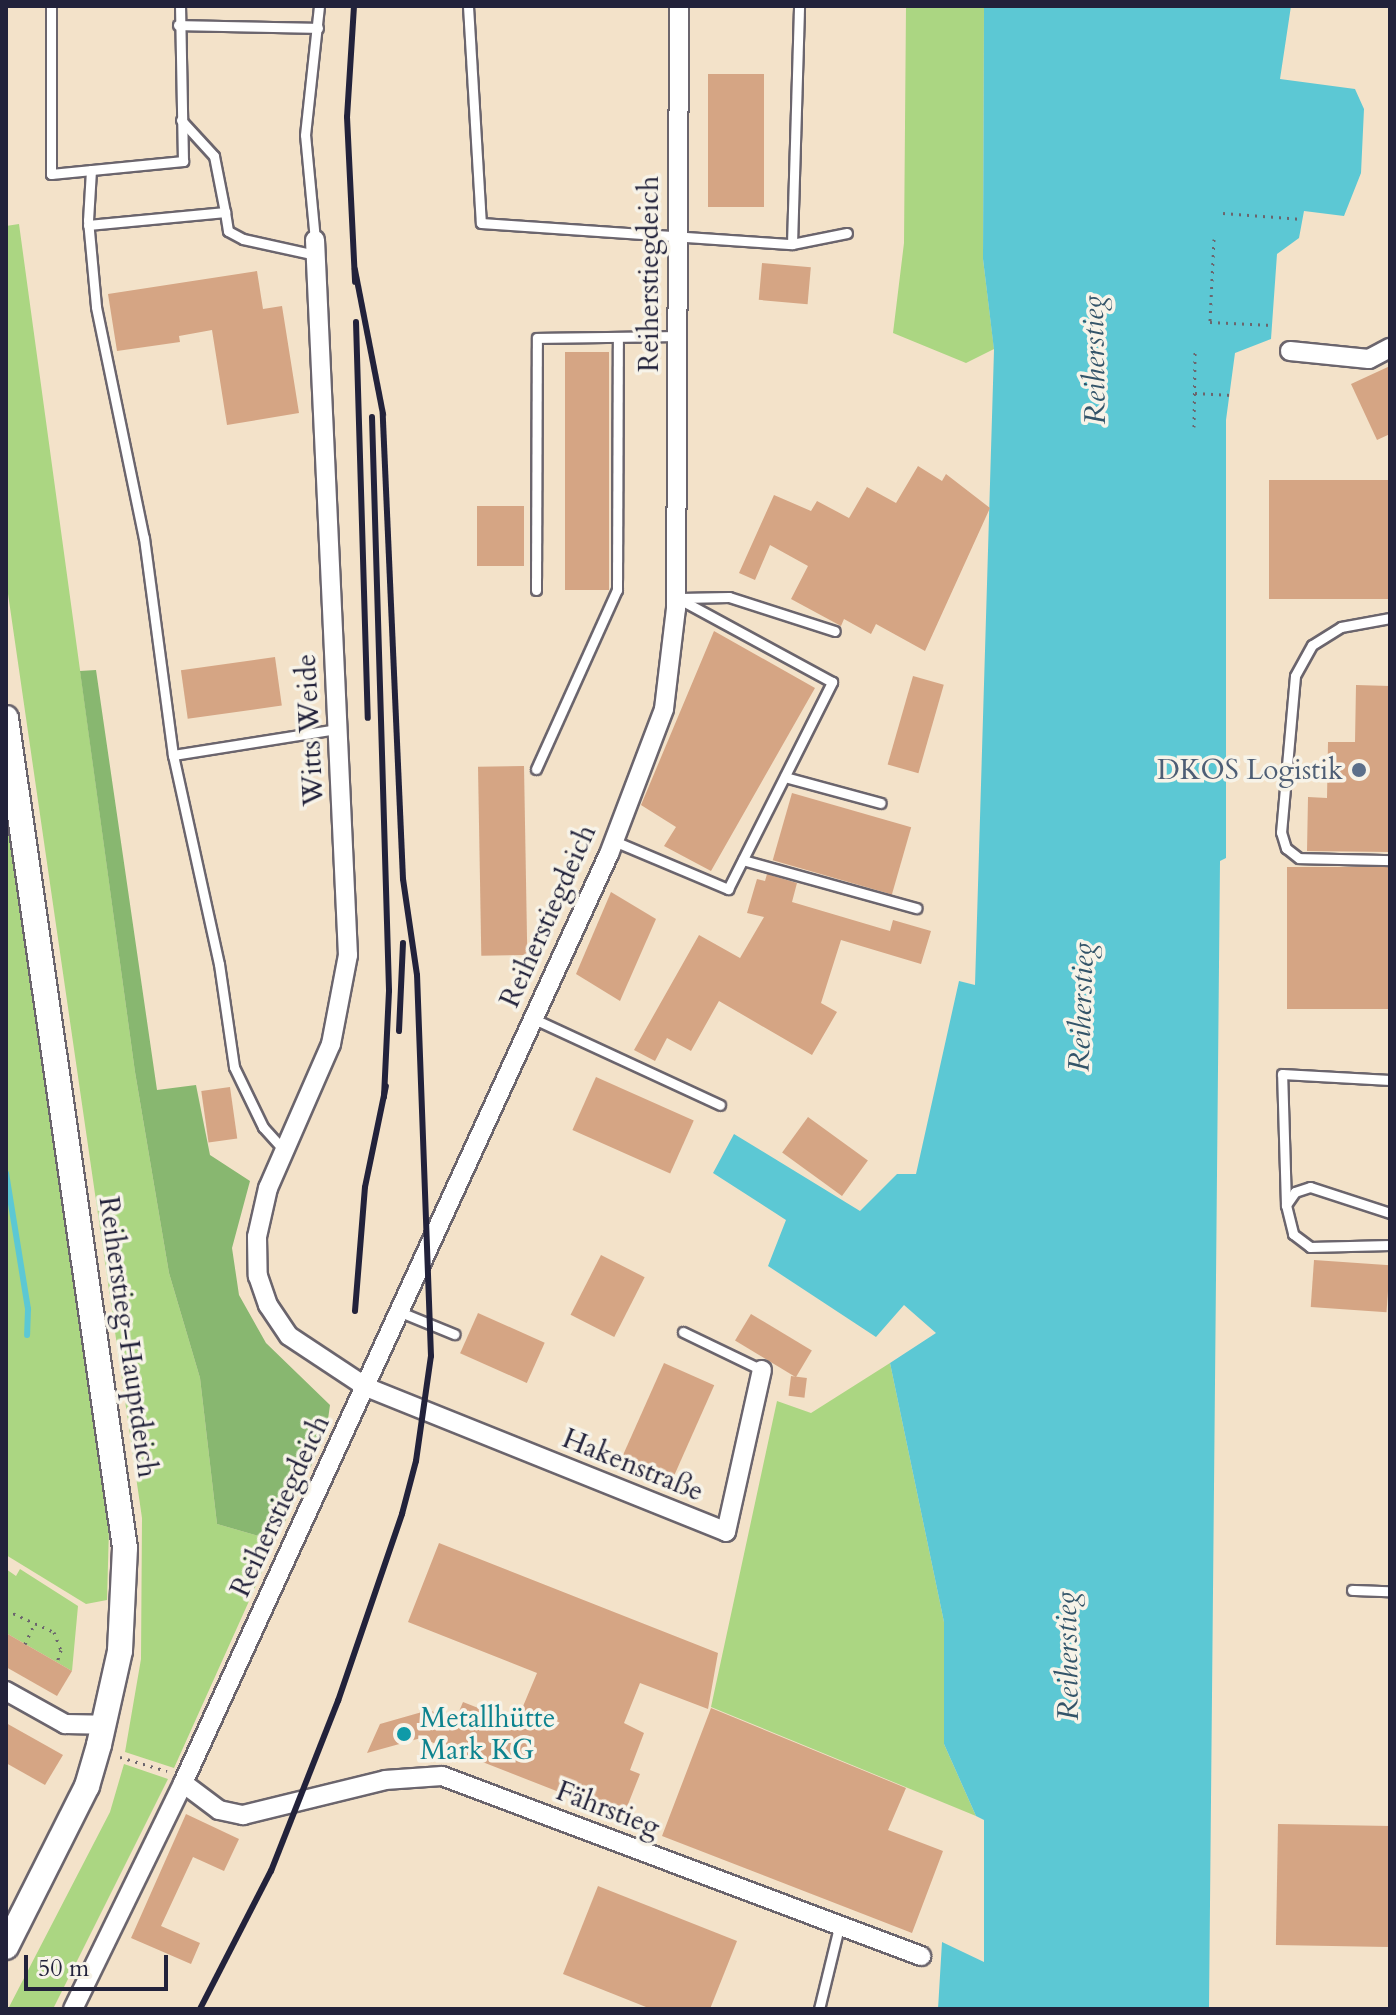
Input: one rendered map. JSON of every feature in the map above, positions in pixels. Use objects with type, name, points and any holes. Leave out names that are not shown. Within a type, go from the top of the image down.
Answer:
[{"type":"main road","name":"Reiherstieg-Hauptdeich","points":[[6,718],[124,1520],[120,1651],[104,1725],[87,1786],[6,1947]]},
{"type":"street","name":"Reiherstiegdeich","points":[[73,2009],[177,1778],[366,1387],[614,841],[664,709],[677,598],[679,6]]},
{"type":"street","name":"Witts Weide","points":[[316,248],[348,955],[331,1044],[268,1188],[257,1237],[263,1290],[289,1336],[366,1387]]},
{"type":"street","points":[[1290,351],[1369,359],[1390,348]]},
{"type":"street","name":"Hakenstraße","points":[[366,1387],[726,1532],[762,1370]]},
{"type":"street","points":[[6,1691],[65,1724],[104,1725]]},
{"type":"street","name":"Fährstieg","points":[[177,1778],[219,1810],[243,1815],[385,1780],[442,1776],[921,1956]]},
{"type":"lane","points":[[51,6],[51,174],[183,161],[180,6]]},
{"type":"lane","name":"Witts Weide","points":[[316,248],[305,135],[319,6]]},
{"type":"lane","points":[[468,6],[481,223],[676,240],[792,244],[847,233]]},
{"type":"lane","points":[[792,244],[799,6]]},
{"type":"lane","points":[[178,25],[318,28]]},
{"type":"lane","points":[[181,120],[214,156],[228,231],[243,239],[316,248]]},
{"type":"lane","points":[[91,170],[88,225],[96,307],[144,538],[173,755],[219,964],[234,1067],[263,1127],[286,1151]]},
{"type":"lane","points":[[88,225],[225,212]]},
{"type":"lane","points":[[536,590],[537,338],[676,336]]},
{"type":"lane","points":[[536,769],[617,590],[618,337]]},
{"type":"lane","points":[[677,598],[729,597],[835,631]]},
{"type":"lane","points":[[614,841],[728,889],[832,682],[677,598]]},
{"type":"lane","points":[[1390,618],[1341,627],[1312,645],[1295,676],[1281,832],[1286,848],[1299,858],[1390,860]]},
{"type":"lane","points":[[173,755],[338,729]]},
{"type":"lane","points":[[785,777],[881,803]]},
{"type":"lane","points":[[743,860],[916,908]]},
{"type":"lane","points":[[532,1018],[720,1105]]},
{"type":"lane","points":[[1390,1080],[1282,1074],[1286,1205],[1293,1234],[1310,1247],[1390,1245]]},
{"type":"lane","points":[[1286,1205],[1295,1192],[1310,1187],[1390,1213]]},
{"type":"lane","points":[[398,1311],[454,1334]]},
{"type":"lane","points":[[683,1332],[762,1370]]},
{"type":"lane","points":[[1352,1590],[1390,1591]]},
{"type":"lane","points":[[819,2009],[839,1927]]},
{"type":"path","points":[[1223,213],[1302,219]]},
{"type":"path","points":[[1214,239],[1210,322],[1272,325]]},
{"type":"path","points":[[1194,427],[1195,351]]},
{"type":"path","points":[[1194,393],[1232,395]]},
{"type":"path","points":[[6,1572],[12,1576]]},
{"type":"path","points":[[6,1610],[58,1637],[57,1662]]},
{"type":"path","points":[[25,1644],[35,1623]]},
{"type":"path","points":[[120,1757],[177,1778]]},
{"type":"green space","points":[[906,6],[984,6],[983,259],[994,349],[966,363],[893,333],[904,243]]},
{"type":"green space","points":[[19,224],[135,1072],[169,1273],[200,1378],[217,1524],[276,1541],[174,1768],[125,1752],[141,1659],[142,1518],[6,580],[6,226]]},
{"type":"green space","points":[[96,670],[157,1090],[196,1085],[210,1155],[250,1181],[232,1248],[239,1295],[266,1343],[330,1405],[326,1434],[276,1541],[217,1524],[200,1378],[169,1273],[135,1072],[80,671]]},
{"type":"green space","points":[[6,802],[109,1528],[107,1600],[86,1604],[6,1555]]},
{"type":"green space","points":[[890,1363],[944,1622],[944,1744],[976,1816],[711,1707],[777,1401],[811,1413]]},
{"type":"green space","points":[[6,1569],[16,1576],[20,1569],[78,1606],[72,1671],[6,1633]]},
{"type":"green space","points":[[124,1764],[168,1779],[53,2009],[8,2009],[110,1812]]},
{"type":"water","name":"Reiherstieg","points":[[984,6],[1291,6],[1280,79],[1355,89],[1364,109],[1361,173],[1344,216],[1304,211],[1299,238],[1277,254],[1271,339],[1235,353],[1226,420],[1226,858],[1220,861],[1209,2009],[938,2009],[942,1942],[984,1962],[984,1820],[976,1816],[944,1744],[944,1622],[890,1363],[936,1333],[904,1305],[876,1337],[768,1266],[786,1220],[713,1173],[734,1134],[860,1211],[897,1174],[916,1174],[959,981],[975,985],[994,350],[983,259]]},
{"type":"building","points":[[708,74],[764,74],[764,207],[708,207]]},
{"type":"building","points":[[762,263],[811,267],[808,304],[759,300]]},
{"type":"building","points":[[257,271],[263,309],[282,306],[299,413],[227,425],[212,330],[179,336],[180,342],[117,351],[108,294]]},
{"type":"building","points":[[565,352],[609,352],[609,590],[565,590]]},
{"type":"building","points":[[1390,366],[1390,434],[1377,440],[1351,384]]},
{"type":"building","points":[[918,466],[942,481],[946,474],[990,508],[925,651],[876,624],[871,634],[844,619],[841,626],[791,599],[808,566],[770,545],[755,580],[739,573],[774,495],[811,511],[817,501],[849,518],[867,487],[896,503]]},
{"type":"building","points":[[1269,480],[1390,480],[1390,599],[1269,599]]},
{"type":"building","points":[[477,506],[524,506],[524,566],[477,566]]},
{"type":"building","points":[[714,631],[815,688],[711,871],[664,846],[676,827],[641,805]]},
{"type":"building","points":[[275,657],[282,706],[188,719],[181,670]]},
{"type":"building","points":[[913,676],[944,685],[918,773],[888,764]]},
{"type":"building","name":"DKOS Logistik","points":[[1356,685],[1390,686],[1390,852],[1307,851],[1308,797],[1327,798],[1328,742],[1355,742]]},
{"type":"building","points":[[524,766],[527,955],[481,956],[478,767]]},
{"type":"building","points":[[792,793],[911,827],[892,894],[773,860]]},
{"type":"building","points":[[1287,867],[1390,867],[1390,1009],[1287,1009]]},
{"type":"building","points":[[767,874],[797,883],[792,902],[890,931],[893,920],[931,931],[921,964],[841,940],[821,1003],[837,1012],[812,1055],[719,1001],[691,1051],[667,1038],[655,1061],[634,1050],[699,935],[740,958],[764,917],[747,913],[757,879],[765,881]]},
{"type":"building","points":[[611,892],[656,919],[620,1001],[576,974]]},
{"type":"building","points":[[596,1077],[694,1121],[670,1174],[572,1130]]},
{"type":"building","points":[[230,1087],[237,1138],[209,1143],[201,1091]]},
{"type":"building","points":[[808,1117],[868,1160],[842,1196],[782,1153]]},
{"type":"building","points":[[601,1255],[645,1277],[614,1337],[571,1315]]},
{"type":"building","points":[[1314,1260],[1390,1265],[1387,1312],[1311,1307]]},
{"type":"building","points":[[478,1313],[545,1343],[527,1383],[460,1353]]},
{"type":"building","points":[[751,1314],[812,1351],[796,1377],[735,1341]]},
{"type":"building","points":[[664,1363],[714,1385],[672,1480],[622,1458]]},
{"type":"building","points":[[791,1376],[807,1378],[804,1398],[789,1396]]},
{"type":"building","points":[[439,1543],[718,1653],[708,1709],[640,1683],[624,1723],[644,1733],[630,1770],[640,1774],[623,1817],[421,1738],[367,1753],[380,1724],[429,1710],[455,1721],[463,1702],[516,1723],[537,1673],[408,1622]]},
{"type":"building","points":[[6,1633],[72,1671],[57,1696],[6,1667]]},
{"type":"building","points":[[711,1708],[906,1788],[888,1830],[943,1851],[912,1933],[662,1836]]},
{"type":"building","points":[[6,1723],[63,1755],[45,1785],[6,1763]]},
{"type":"building","points":[[186,1814],[239,1839],[224,1871],[193,1857],[161,1926],[200,1943],[191,1964],[131,1938]]},
{"type":"building","points":[[1278,1824],[1390,1826],[1388,1947],[1276,1945]]},
{"type":"building","points":[[598,1886],[737,1941],[710,2009],[651,2009],[563,1974]]},
{"type":"waterway","points":[[6,1173],[28,1309],[27,1335]]},
{"type":"railway","points":[[354,6],[347,117],[355,282]]},
{"type":"railway","points":[[200,2009],[271,1871],[338,1701],[402,1514],[416,1461],[431,1356],[417,975],[403,879],[383,414],[355,270]]},
{"type":"railway","points":[[356,322],[368,718]]},
{"type":"railway","points":[[372,417],[389,991],[384,1097]]},
{"type":"railway","points":[[399,1031],[403,943]]},
{"type":"railway","points":[[355,1311],[365,1187],[386,1086]]},
{"type":"place","name":"DKOS Logistik","points":[[1359,770]]},
{"type":"place","name":"Metallhütte Mark KG","points":[[404,1734]]}]
